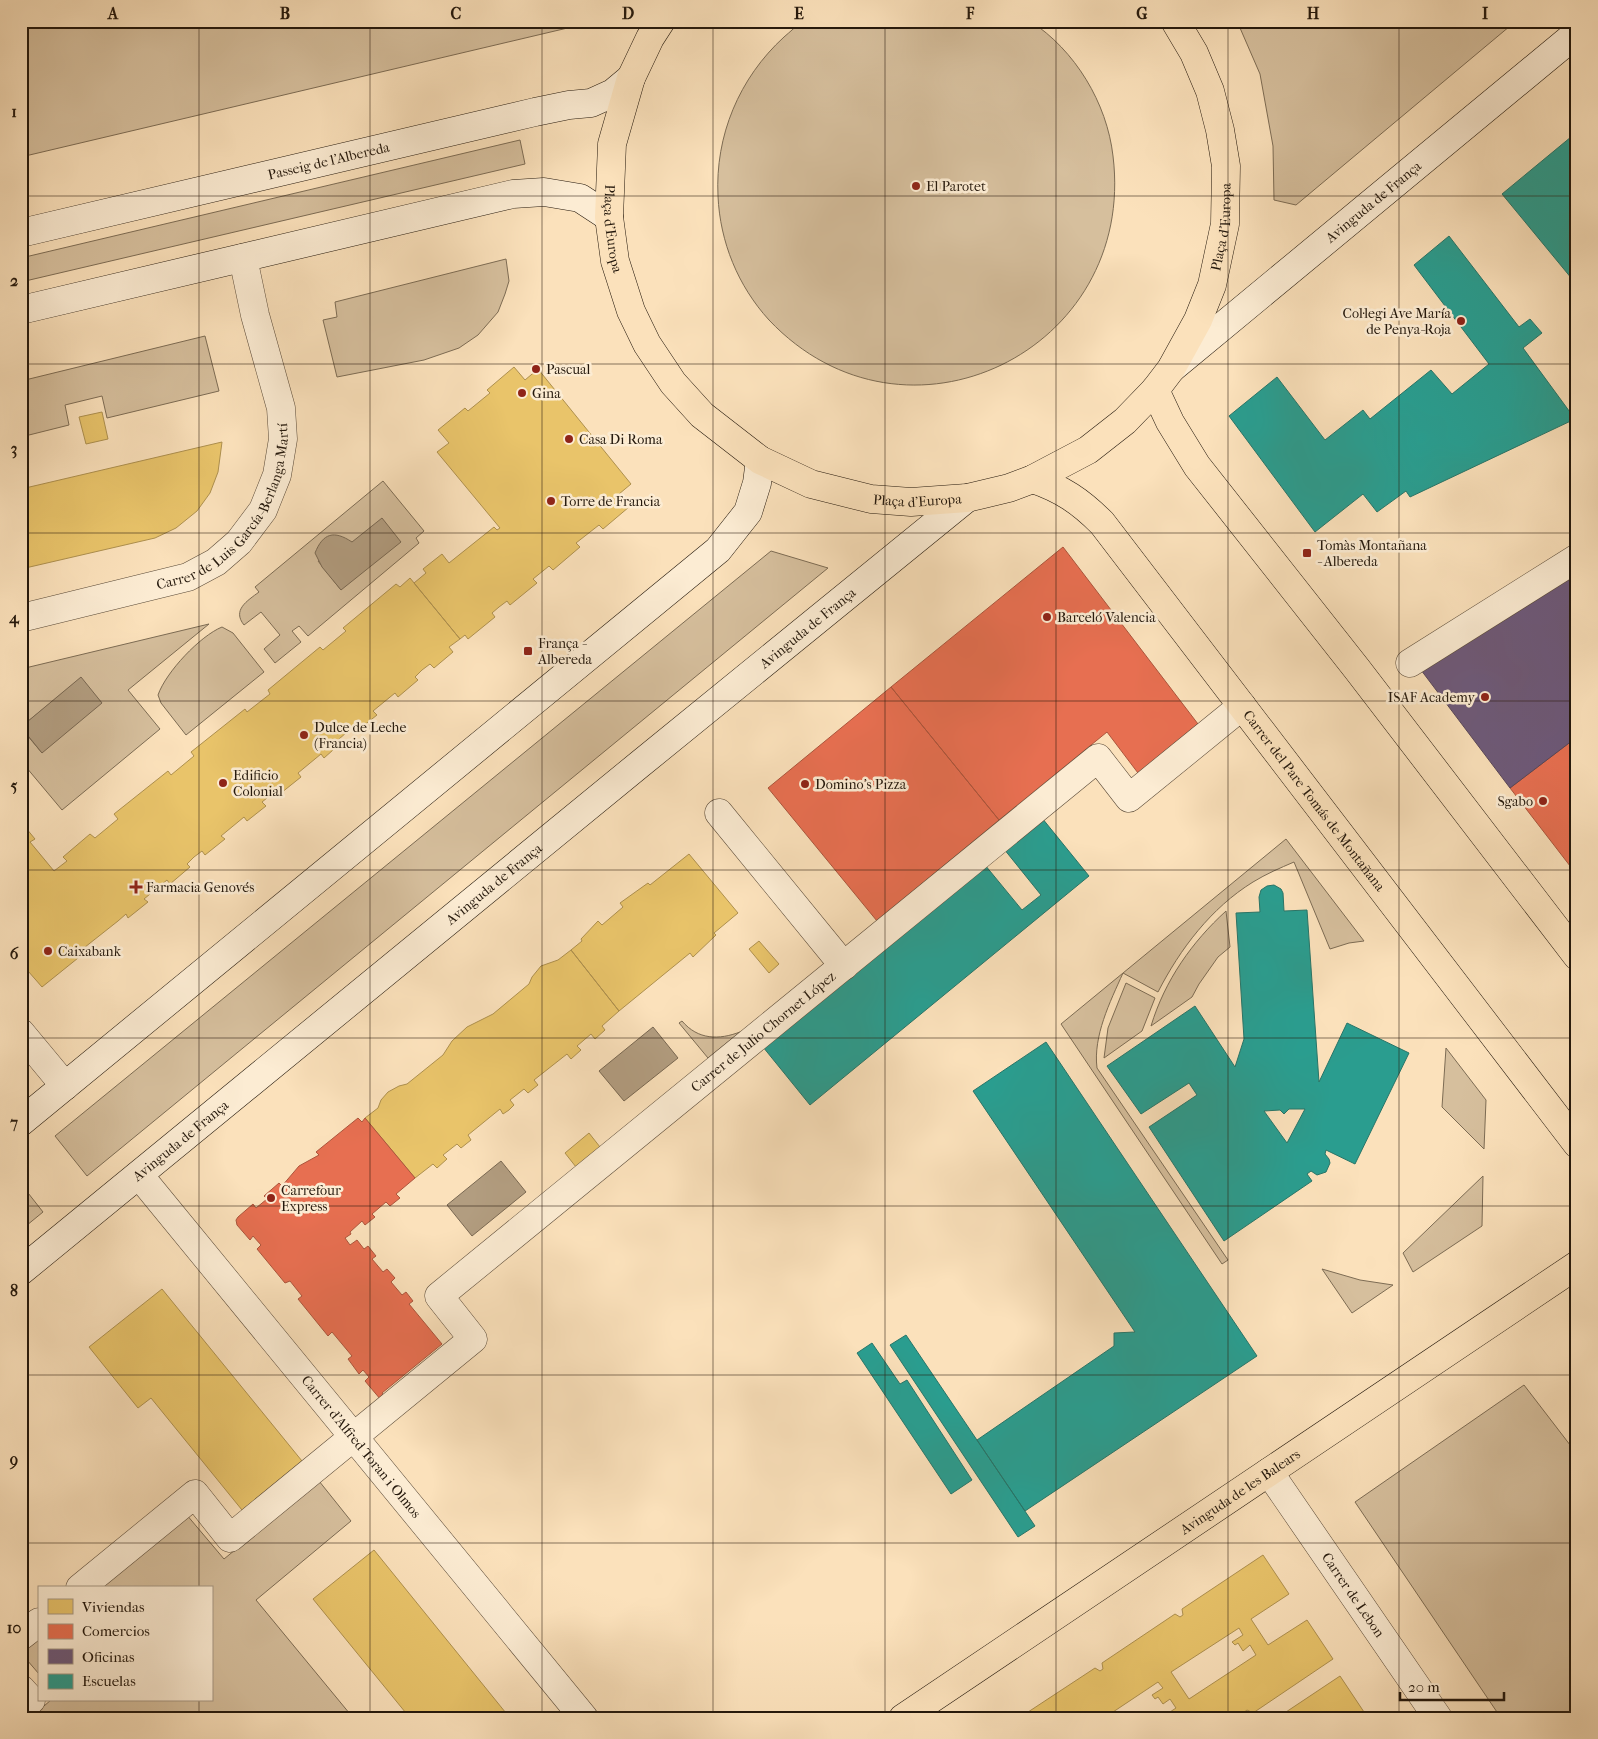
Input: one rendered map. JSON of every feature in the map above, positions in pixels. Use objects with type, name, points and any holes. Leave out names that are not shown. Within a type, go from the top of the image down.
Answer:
[{"type":"main road","name":"Plaça d'Europa","points":[[661,21],[650,38],[631,78],[612,144],[609,217],[616,261],[631,311],[647,344],[673,383],[702,416],[760,460],[811,484],[871,499],[911,502],[967,498],[1009,488],[1034,479],[1088,450],[1125,421],[1163,380],[1198,320],[1212,285],[1224,224],[1226,166],[1220,130],[1210,90],[1194,52],[1175,21]]},
{"type":"main road","name":"Avinguda de França","points":[[1163,380],[1577,33]]},
{"type":"main road","name":"Passeig de l'Albereda","points":[[21,233],[535,112],[569,105],[591,103],[613,94],[631,78]]},
{"type":"main road","points":[[21,310],[513,194],[544,192],[580,198],[609,217]]},
{"type":"main road","name":"Carrer de Luis García-Berlanga Martí","points":[[21,618],[188,577],[216,562],[239,542],[263,510],[277,475],[283,439],[281,408],[255,315],[243,258]]},
{"type":"main road","points":[[1163,380],[1170,422],[1197,466],[1357,669],[1577,956]]},
{"type":"main road","points":[[21,1122],[718,550],[748,512],[757,483],[760,460]]},
{"type":"main road","name":"Carrer del Pare Tomás de Montañana","points":[[1034,479],[1054,486],[1069,495],[1087,508],[1102,523],[1577,1144]]},
{"type":"main road","name":"Avinguda de França","points":[[21,1271],[967,498]]},
{"type":"main road","points":[[1410,663],[1577,558]]},
{"type":"main road","name":"Carrer de Julio Chornet López","points":[[354,1437],[473,1339],[439,1296],[1098,758],[1130,798],[1242,706]]},
{"type":"main road","points":[[720,813],[844,966]]},
{"type":"main road","points":[[21,1033],[65,1086]]},
{"type":"main road","name":"Carrer d'Alfred Toran i Olmos","points":[[139,1175],[584,1718]]},
{"type":"main road","name":"Avinguda de les Balears","points":[[903,1718],[1577,1265]]},
{"type":"main road","points":[[82,1586],[195,1494],[230,1538],[354,1437]]},
{"type":"main road","name":"Carrer de Lebon","points":[[1269,1472],[1438,1718]]},
{"type":"main road","points":[[21,1636],[38,1623]]},
{"type":"main road","points":[[21,1688],[31,1700],[21,1708]]},
{"type":"shaded area","points":[[21,21],[582,21],[576,26],[21,157]]},
{"type":"shaded area","points":[[803,21],[1030,21],[1046,33],[1074,62],[1096,98],[1110,136],[1113,156],[1111,225],[1088,284],[1051,332],[1001,365],[944,383],[884,383],[824,362],[769,320],[758,307],[740,278],[722,230],[718,196],[721,152],[733,109],[754,71],[768,53]]},
{"type":"shaded area","points":[[1237,21],[1516,21],[1296,205],[1274,200],[1273,146],[1260,74]]},
{"type":"shaded area","points":[[520,140],[525,164],[21,282],[21,258]]},
{"type":"shaded area","points":[[506,259],[509,281],[505,294],[498,312],[478,335],[459,348],[424,360],[337,377],[323,320],[337,317],[335,302]]},
{"type":"shaded area","points":[[205,336],[219,391],[107,418],[102,396],[65,405],[69,425],[25,436],[21,421],[21,381]]},
{"type":"shaded area","points":[[383,481],[424,531],[416,538],[419,543],[308,636],[299,626],[292,631],[301,642],[275,663],[264,649],[280,635],[261,612],[244,625],[241,620],[240,610],[242,606],[259,592],[255,587]],"holes":[[[352,542],[341,590],[318,561]]]},
{"type":"shaded area","points":[[382,518],[401,542],[341,590],[322,567],[315,553],[318,546],[325,538],[334,535],[346,538],[352,542]]},
{"type":"shaded area","points":[[771,551],[828,568],[87,1176],[55,1136]]},
{"type":"shaded area","points":[[209,624],[128,690],[160,729],[62,810],[26,767],[21,771],[21,728],[42,753],[81,678],[21,727],[21,669]]},
{"type":"shaded area","points":[[222,627],[233,633],[264,672],[186,735],[161,703],[158,695],[168,676],[194,646]]},
{"type":"shaded area","points":[[81,677],[102,703],[42,753],[21,727]]},
{"type":"shaded area","points":[[1286,839],[1364,941],[1330,949],[1294,862],[1253,882],[1238,892],[1210,917],[1176,960],[1158,992],[1123,973]]},
{"type":"shaded area","points":[[1226,911],[1230,947],[1218,957],[1192,997],[1151,1026],[1164,993],[1181,963],[1202,936]]},
{"type":"shaded area","points":[[1123,973],[1108,1007],[1100,1032],[1096,1056],[1097,1068],[1228,1260],[1222,1264],[1061,1024]]},
{"type":"shaded area","points":[[1126,983],[1155,998],[1142,1031],[1104,1058],[1108,1028]]},
{"type":"shaded area","points":[[682,1021],[695,1032],[709,1037],[732,1035],[740,1032],[708,1058],[679,1023]]},
{"type":"shaded area","points":[[653,1027],[678,1058],[624,1101],[599,1071]]},
{"type":"shaded area","points":[[1446,1048],[1486,1100],[1484,1149],[1442,1107]]},
{"type":"shaded area","points":[[501,1161],[526,1192],[472,1236],[447,1205]]},
{"type":"shaded area","points":[[1483,1176],[1482,1226],[1413,1272],[1403,1253]]},
{"type":"shaded area","points":[[21,1184],[43,1212],[21,1230]]},
{"type":"shaded area","points":[[1322,1269],[1360,1280],[1393,1285],[1352,1313]]},
{"type":"shaded area","points":[[1524,1385],[1577,1454],[1577,1718],[1501,1718],[1355,1502]]},
{"type":"shaded area","points":[[319,1481],[351,1521],[256,1600],[350,1714],[345,1718],[30,1718],[49,1702],[212,1702],[212,1586],[99,1586],[186,1514],[224,1559]]},
{"type":"shaded area","points":[[38,1637],[38,1673],[21,1653]]},
{"type":"building: Viviendas","name":"Torre de Francia","points":[[514,367],[525,380],[538,369],[631,484],[619,494],[629,507],[603,529],[599,525],[576,543],[580,547],[553,570],[549,566],[533,579],[537,583],[510,605],[507,601],[499,607],[492,613],[495,617],[468,639],[465,635],[460,639],[414,583],[426,573],[423,569],[442,554],[449,563],[494,527],[497,530],[500,528],[437,452],[449,443],[438,430],[465,408],[468,411],[490,393],[487,390]]},
{"type":"building: Viviendas","points":[[102,412],[108,439],[86,444],[79,417]]},
{"type":"building: Viviendas","points":[[222,442],[218,472],[210,493],[197,511],[176,528],[155,538],[21,569],[21,489]]},
{"type":"building: Viviendas","name":"Edificio Colonial","points":[[410,578],[460,639],[449,647],[453,652],[434,668],[430,664],[422,670],[415,677],[418,680],[398,697],[395,693],[373,711],[377,715],[358,730],[354,726],[339,739],[342,742],[324,758],[321,754],[298,773],[301,777],[281,793],[278,789],[262,802],[266,806],[247,821],[244,817],[221,836],[225,839],[205,855],[202,851],[194,857],[187,864],[190,867],[170,884],[167,880],[144,899],[148,902],[128,918],[126,914],[80,951],[83,954],[42,987],[21,963],[25,958],[21,954],[21,822],[35,839],[30,842],[54,871],[67,861],[63,857],[90,834],[95,838],[118,819],[114,814],[168,771],[171,775],[194,756],[191,752],[245,709],[247,712],[270,694],[268,690],[320,647],[323,650],[346,631],[343,628],[396,584],[400,587]]},
{"type":"building: Viviendas","points":[[689,854],[738,913],[714,933],[716,935],[693,957],[690,953],[619,1011],[571,950],[582,941],[581,939],[598,921],[602,925],[623,907],[620,903],[648,883],[650,885]]},
{"type":"building: Viviendas","points":[[759,941],[779,964],[769,973],[749,949]]},
{"type":"building: Viviendas","points":[[571,950],[619,1011],[602,1026],[605,1030],[595,1039],[591,1034],[577,1046],[581,1050],[571,1059],[567,1054],[534,1080],[538,1085],[528,1093],[524,1089],[510,1100],[514,1105],[509,1110],[503,1114],[500,1109],[468,1135],[471,1140],[461,1148],[457,1144],[443,1155],[447,1159],[437,1168],[433,1164],[415,1178],[365,1118],[378,1108],[381,1100],[388,1092],[407,1084],[443,1055],[452,1041],[467,1027],[493,1014],[529,984],[541,966],[558,960]]},
{"type":"building: Viviendas","points":[[589,1133],[600,1147],[576,1167],[565,1153]]},
{"type":"building: Viviendas","points":[[162,1289],[302,1461],[242,1510],[151,1398],[138,1408],[89,1347]]},
{"type":"building: Viviendas","points":[[374,1550],[510,1718],[410,1718],[313,1599]]},
{"type":"building: Viviendas","points":[[1263,1555],[1289,1594],[1251,1619],[1268,1645],[1307,1620],[1333,1659],[1253,1713],[1247,1710],[1243,1713],[1244,1718],[1161,1718],[1176,1708],[1170,1699],[1163,1704],[1158,1697],[1155,1699],[1152,1695],[1163,1688],[1158,1682],[1104,1718],[1023,1718],[1022,1716],[1095,1668],[1100,1671],[1103,1669],[1102,1663],[1175,1614],[1180,1617],[1183,1615],[1182,1609]],"holes":[[[1239,1628],[1243,1635],[1232,1642],[1235,1645],[1238,1643],[1243,1651],[1250,1645],[1256,1655],[1189,1699],[1171,1672]]]},
{"type":"building: Viviendas","points":[[1340,1676],[1368,1718],[1277,1718]]},
{"type":"building: Comercios","name":"Barceló Valencia","points":[[1063,547],[1198,724],[1138,773],[1107,732],[999,820],[891,687]]},
{"type":"building: Comercios","points":[[891,687],[999,820],[877,921],[768,788]]},
{"type":"building: Comercios","points":[[1577,737],[1577,875],[1510,788]]},
{"type":"building: Comercios","points":[[358,1118],[362,1122],[365,1118],[415,1178],[396,1194],[400,1198],[390,1206],[386,1202],[372,1214],[375,1217],[365,1225],[362,1221],[345,1238],[350,1245],[357,1240],[364,1249],[368,1246],[376,1256],[372,1259],[383,1272],[387,1269],[395,1278],[391,1282],[402,1295],[406,1292],[413,1301],[409,1304],[442,1344],[382,1393],[385,1397],[381,1400],[365,1381],[369,1377],[363,1370],[359,1374],[348,1359],[352,1356],[332,1332],[328,1336],[298,1299],[302,1296],[290,1281],[285,1283],[257,1249],[261,1245],[253,1236],[250,1240],[237,1225],[236,1220],[253,1204],[256,1208],[267,1199],[264,1196],[279,1183],[282,1186],[299,1166],[319,1155],[316,1152]]},
{"type":"building: Oficinas","points":[[1577,572],[1577,694],[1571,697],[1577,704],[1577,737],[1510,788],[1421,670]]},
{"type":"building: Escuelas","points":[[1577,132],[1577,285],[1502,194]]},
{"type":"building: Escuelas","points":[[1449,236],[1519,327],[1530,319],[1542,333],[1523,348],[1575,419],[1410,497],[1406,491],[1377,512],[1363,494],[1315,532],[1229,416],[1277,377],[1325,440],[1363,410],[1370,419],[1431,370],[1452,394],[1489,364],[1414,265]]},
{"type":"building: Escuelas","points":[[1042,818],[1089,876],[810,1105],[763,1047],[985,865],[1022,910],[1041,895],[1004,849]]},
{"type":"building: Escuelas","points":[[1274,885],[1281,889],[1284,911],[1307,910],[1319,1082],[1347,1023],[1409,1053],[1355,1164],[1326,1150],[1325,1154],[1330,1163],[1326,1172],[1317,1175],[1311,1171],[1307,1174],[1312,1181],[1224,1241],[1149,1127],[1197,1095],[1189,1083],[1141,1114],[1107,1066],[1195,1006],[1235,1067],[1244,1039],[1236,913],[1260,912],[1259,897],[1261,890],[1267,886]],"holes":[[[1289,1109],[1305,1109],[1287,1143],[1264,1111],[1280,1110],[1284,1114]]]},
{"type":"building: Escuelas","points":[[1046,1042],[1257,1356],[1025,1511],[977,1440],[1114,1346],[1114,1333],[1135,1332],[973,1091]]},
{"type":"building: Escuelas","points":[[906,1335],[1035,1526],[1018,1537],[890,1345]]},
{"type":"building: Escuelas","points":[[872,1343],[900,1384],[907,1380],[972,1480],[951,1494],[857,1353]]},
{"type":"place","name":"El Parotet","points":[[916,186]]},
{"type":"place","name":"Col·legi Ave María de Penya-Roja","points":[[1461,321]]},
{"type":"place","name":"Pascual","points":[[536,369]]},
{"type":"place","name":"Gina","points":[[522,393]]},
{"type":"place","name":"Casa Di Roma","points":[[569,439]]},
{"type":"place","name":"Torre de Francia","points":[[551,501]]},
{"type":"place","name":"Tomàs Montañana - Albereda","points":[[1307,553]]},
{"type":"place","name":"Barceló Valencia","points":[[1047,617]]},
{"type":"place","name":"França - Albereda","points":[[528,651]]},
{"type":"place","name":"ISAF Academy","points":[[1485,697]]},
{"type":"place","name":"Dulce de Leche (Francia)","points":[[304,735]]},
{"type":"place","name":"Edificio Colonial","points":[[223,783]]},
{"type":"place","name":"Domino’s Pizza","points":[[805,784]]},
{"type":"place","name":"Sgabo","points":[[1543,801]]},
{"type":"place","name":"Farmacia Genovés","points":[[136,887]]},
{"type":"place","name":"Caixabank","points":[[48,951]]},
{"type":"place","name":"Carrefour Express","points":[[271,1198]]}]
